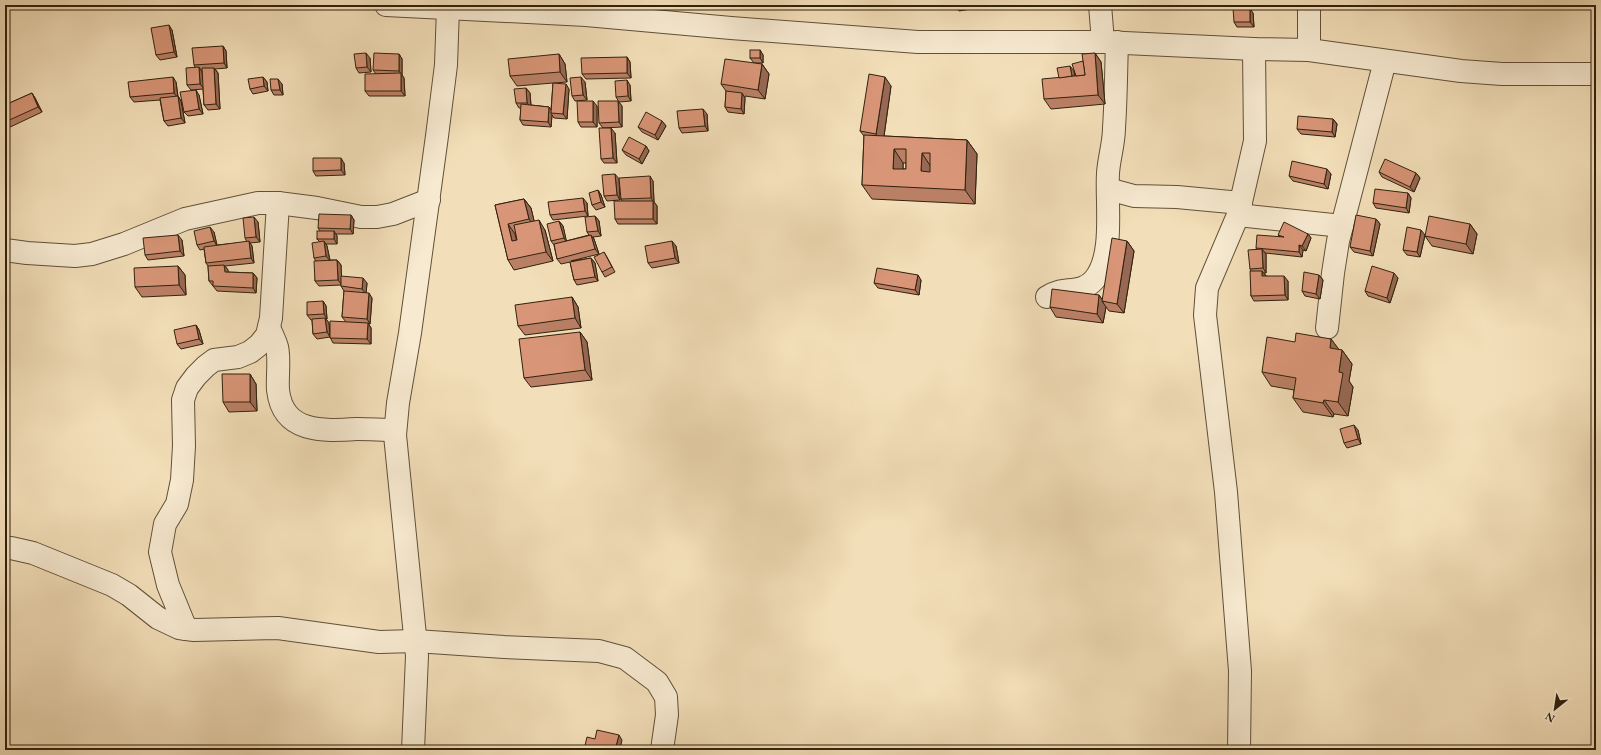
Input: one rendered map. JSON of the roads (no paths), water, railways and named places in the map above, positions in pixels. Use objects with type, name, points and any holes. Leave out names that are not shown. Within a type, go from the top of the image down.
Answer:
[{"type":"street","points":[[386,5],[448,8],[586,10],[731,28],[918,42],[1110,42],[1254,49],[1309,50],[1461,72],[1502,74],[1596,74]]},
{"type":"street","points":[[1047,297],[1060,290],[1066,291],[1087,286],[1094,279],[1101,268],[1105,253],[1108,221],[1108,173],[1114,129],[1110,42],[1100,5]]},
{"type":"street","points":[[1309,5],[1309,50]]},
{"type":"street","points":[[413,750],[417,656],[395,430],[429,200],[446,65],[448,8]]},
{"type":"street","points":[[1240,748],[1240,671],[1226,492],[1205,315],[1207,288],[1240,209],[1255,141],[1254,49]]},
{"type":"street","points":[[1327,328],[1333,273],[1342,226],[1385,61]]},
{"type":"street","points":[[1108,189],[1134,196],[1177,197],[1342,226]]},
{"type":"street","points":[[5,250],[75,256],[92,254],[124,244],[185,219],[258,203],[278,203],[317,208],[360,217],[377,217],[393,214],[429,200]]},
{"type":"street","points":[[186,629],[168,585],[160,552],[165,524],[177,504],[182,480],[184,446],[183,400],[187,388],[206,366],[214,360],[238,357],[250,352],[259,345],[267,335],[271,318],[278,203]]},
{"type":"street","points":[[269,327],[277,348],[278,390],[281,404],[288,417],[301,425],[316,430],[395,430]]},
{"type":"street","points":[[5,549],[11,548],[33,553],[112,585],[129,595],[158,618],[179,628],[245,630],[278,628],[379,642],[416,641],[599,651],[625,658],[657,682],[666,697],[667,715],[662,750]]}]
